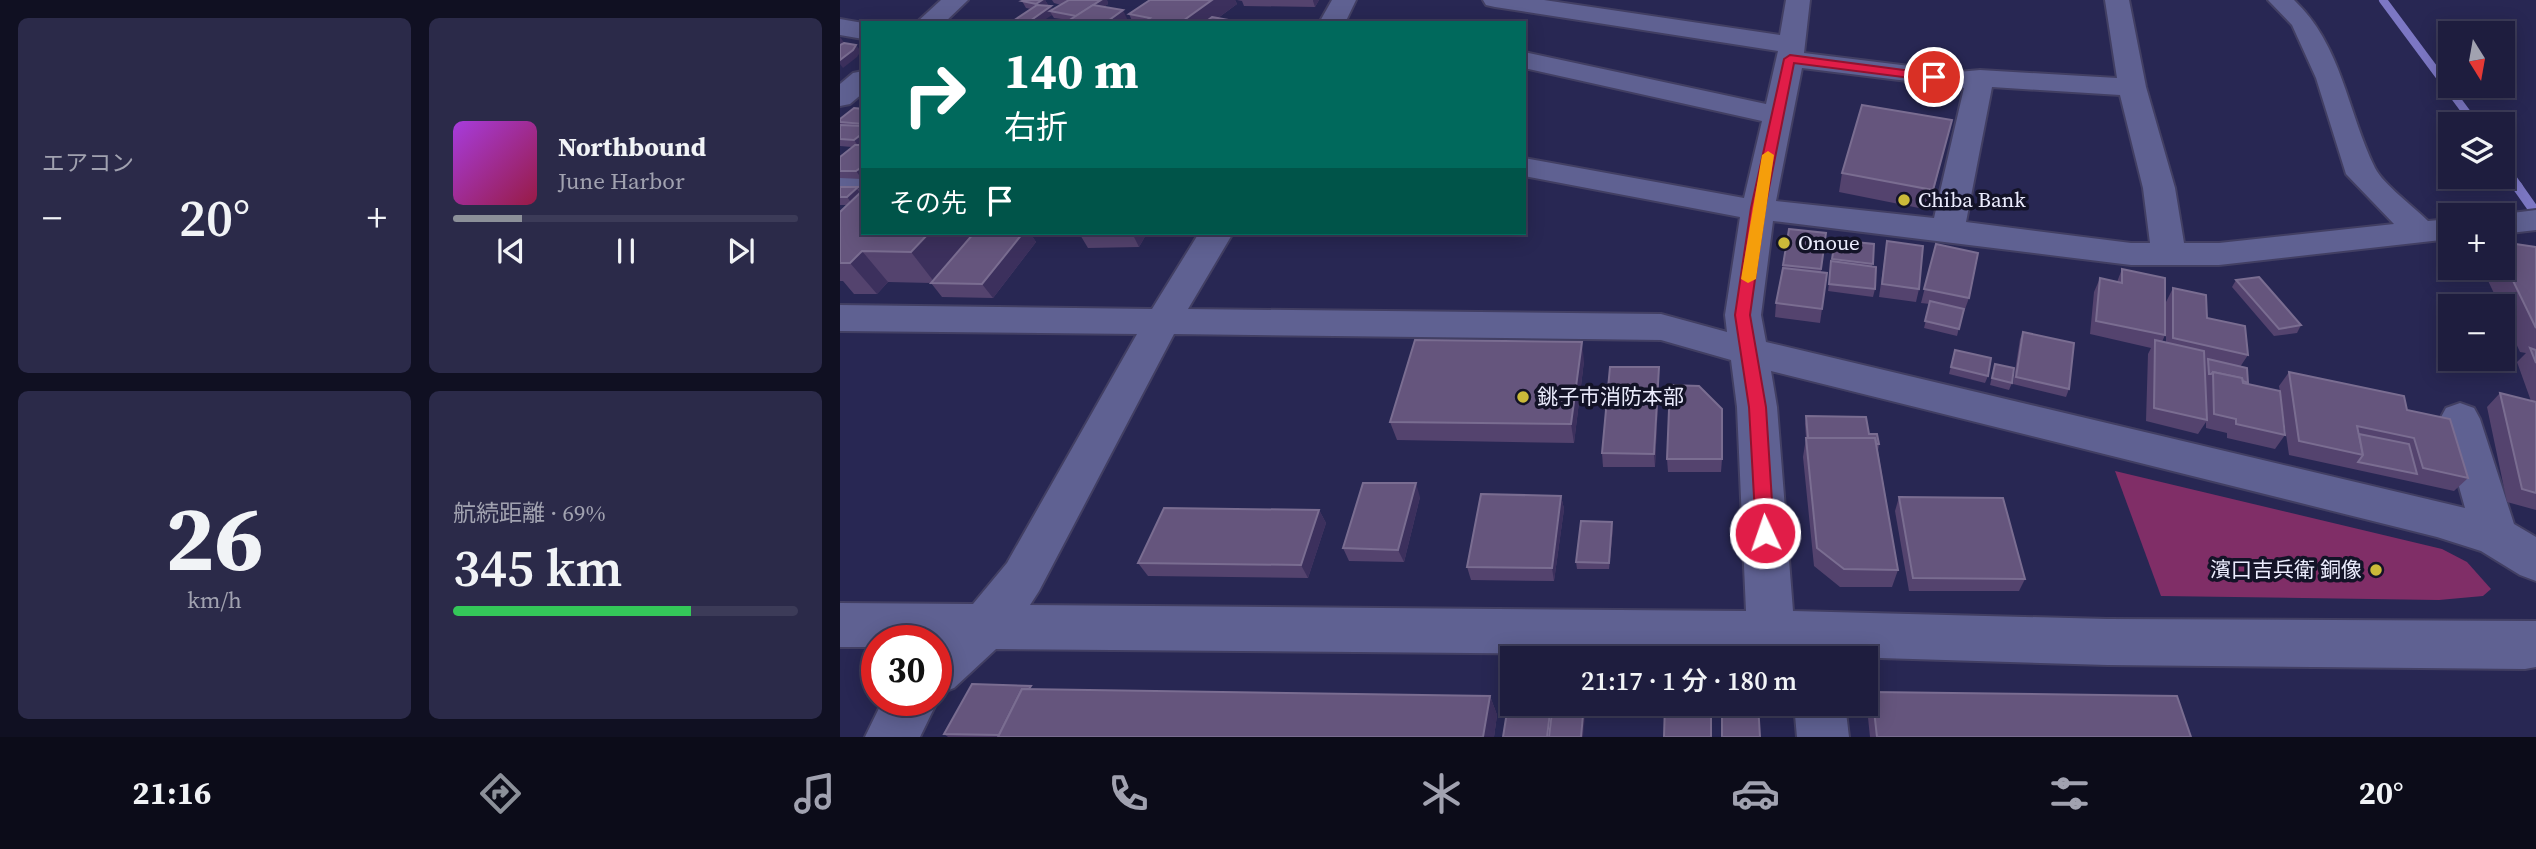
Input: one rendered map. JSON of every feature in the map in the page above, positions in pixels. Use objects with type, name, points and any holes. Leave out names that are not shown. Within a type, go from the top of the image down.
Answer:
[{"type":"street","points":[[931,21],[956,0]]},
{"type":"street","points":[[1495,0],[1690,19],[1791,52],[1958,80],[1980,78],[2132,87]]},
{"type":"street","points":[[1798,0],[1791,52],[1758,208],[1743,315],[1757,407],[1801,642]]},
{"type":"street","points":[[2118,0],[2132,87],[2159,188],[2169,254]]},
{"type":"street","points":[[2280,0],[2303,22],[2330,78],[2362,174],[2422,238]]},
{"type":"street","points":[[840,27],[861,31]]},
{"type":"street","points":[[1526,60],[1776,116]]},
{"type":"street","points":[[1948,230],[1980,78]]},
{"type":"street","points":[[840,99],[861,81]]},
{"type":"street","points":[[1526,167],[1717,205],[1948,230],[2131,254],[2219,254],[2422,238]]},
{"type":"street","points":[[952,657],[984,628],[1023,577],[1163,321],[1215,235]]},
{"type":"street","points":[[840,318],[1661,327],[1749,354],[2437,518],[2495,536],[2536,561]]},
{"type":"street","points":[[2460,419],[2495,536]]},
{"type":"street","points":[[840,625],[1801,642],[2536,644]]},
{"type":"street","points":[[891,737],[903,716]]},
{"type":"street","points":[[1821,716],[1822,737]]},
{"type":"shaded area","points":[[2115,471],[2442,549],[2467,562],[2491,589],[2483,596],[2439,600],[2161,596]]},
{"type":"building","points":[[1042,0],[1036,4],[1022,1]]},
{"type":"building","points":[[1069,0],[1101,0],[1076,16],[1050,11]]},
{"type":"building","points":[[1150,0],[1212,0],[1183,21],[1146,21],[1150,18],[1129,14]]},
{"type":"building","points":[[1037,5],[1051,6],[1030,21],[1013,21]]},
{"type":"building","points":[[1093,5],[1123,10],[1108,21],[1068,21]]},
{"type":"building","points":[[1212,17],[1229,20],[1228,21],[1207,21]]},
{"type":"building","points":[[1229,20],[1287,20],[1286,21]]},
{"type":"building","points":[[840,45],[856,45],[840,60]]},
{"type":"building","points":[[1862,105],[1952,120],[1933,190],[1842,173]]},
{"type":"building","points":[[854,108],[861,109],[861,124],[840,122],[840,119]]},
{"type":"building","points":[[840,125],[861,126],[861,135],[854,140],[840,139]]},
{"type":"building","points":[[855,145],[861,145],[861,167],[856,171],[840,171],[840,157]]},
{"type":"building","points":[[840,187],[858,187],[847,197],[840,197]]},
{"type":"building","points":[[861,192],[861,235],[927,235],[911,252],[862,251],[850,263],[840,263],[840,212]]},
{"type":"building","points":[[1789,229],[1826,233],[1821,269],[1783,265]]},
{"type":"building","points":[[972,235],[1021,235],[982,284],[931,283]]},
{"type":"building","points":[[1835,240],[1874,244],[1873,264],[1832,259]]},
{"type":"building","points":[[1887,241],[1923,246],[1919,289],[1882,284]]},
{"type":"building","points":[[1936,244],[1978,253],[1969,298],[1924,289]]},
{"type":"building","points":[[2515,244],[2536,247],[2536,328],[2513,280],[2515,280]]},
{"type":"building","points":[[1831,261],[1876,267],[1875,289],[1829,284]]},
{"type":"building","points":[[1783,268],[1827,273],[1822,309],[1776,303]]},
{"type":"building","points":[[2122,269],[2165,278],[2165,335],[2096,321],[2100,278],[2122,283]]},
{"type":"building","points":[[2259,277],[2301,325],[2279,329],[2236,280]]},
{"type":"building","points":[[2173,288],[2206,295],[2207,318],[2245,326],[2248,355],[2173,338]]},
{"type":"building","points":[[1930,301],[1964,309],[1959,329],[1925,321]]},
{"type":"building","points":[[2023,332],[2074,343],[2069,389],[2016,377]]},
{"type":"building","points":[[1415,340],[1582,342],[1571,424],[1390,422]]},
{"type":"building","points":[[2155,340],[2204,351],[2207,420],[2154,408]]},
{"type":"building","points":[[2530,348],[2536,350],[2536,363]]},
{"type":"building","points":[[1955,350],[1991,358],[1988,376],[1951,367]]},
{"type":"building","points":[[2208,359],[2247,368],[2248,383],[2242,378],[2213,372],[2209,374]]},
{"type":"building","points":[[1995,364],[2014,368],[2012,383],[1992,378]]},
{"type":"building","points":[[1610,367],[1659,367],[1654,454],[1602,453]]},
{"type":"building","points":[[2213,372],[2242,378],[2243,383],[2280,391],[2285,435],[2236,424],[2236,419],[2214,414]]},
{"type":"building","points":[[2289,372],[2404,396],[2407,410],[2450,419],[2468,478],[2423,468],[2414,438],[2357,426],[2363,455],[2299,441]]},
{"type":"building","points":[[1670,385],[1699,386],[1722,409],[1722,459],[1667,459]]},
{"type":"building","points":[[2500,393],[2536,402],[2536,493],[2522,489]]},
{"type":"building","points":[[1806,416],[1866,417],[1869,434],[1877,434],[1879,444],[1876,444],[1875,438],[1808,438]]},
{"type":"building","points":[[2359,434],[2409,444],[2417,474],[2358,462],[2363,455]]},
{"type":"building","points":[[1806,438],[1875,438],[1898,570],[1844,569],[1817,548]]},
{"type":"building","points":[[1363,483],[1416,483],[1398,550],[1343,548]]},
{"type":"building","points":[[1481,494],[1561,496],[1552,568],[1467,567]]},
{"type":"building","points":[[1899,497],[2003,498],[2025,579],[1913,578]]},
{"type":"building","points":[[1164,508],[1319,510],[1301,565],[1138,563]]},
{"type":"building","points":[[1581,521],[1612,522],[1609,563],[1576,562]]},
{"type":"building","points":[[972,684],[1031,686],[1029,689],[1022,689],[999,735],[944,734]]},
{"type":"building","points":[[1022,689],[1490,696],[1483,737],[998,737]]},
{"type":"building","points":[[1878,692],[2177,696],[2191,737],[1877,737],[1875,716],[1878,716]]},
{"type":"building","points":[[1506,716],[1550,716],[1547,737],[1503,737]]},
{"type":"building","points":[[1552,716],[1583,716],[1581,737],[1549,737]]},
{"type":"building","points":[[1665,716],[1711,716],[1711,737],[1664,737]]},
{"type":"building","points":[[1722,716],[1759,716],[1760,737],[1722,737]]},
{"type":"waterway","points":[[2383,0],[2466,112]]},
{"type":"waterway","points":[[2515,181],[2519,187]]},
{"type":"waterway","points":[[2517,186],[2536,213]]},
{"type":"slow traffic","points":[[1748,279],[1768,155]]},
{"type":"place","name":"Chiba Bank","points":[[1904,200]]},
{"type":"place","name":"Onoue","points":[[1784,243]]},
{"type":"place","name":"銚子市消防本部","points":[[1523,397]]},
{"type":"place","name":"濱口吉兵衛 銅像","points":[[2376,570]]},
{"type":"route","points":[[1765,533],[1757,407],[1743,315],[1758,208],[1790,59],[1934,77]]}]
